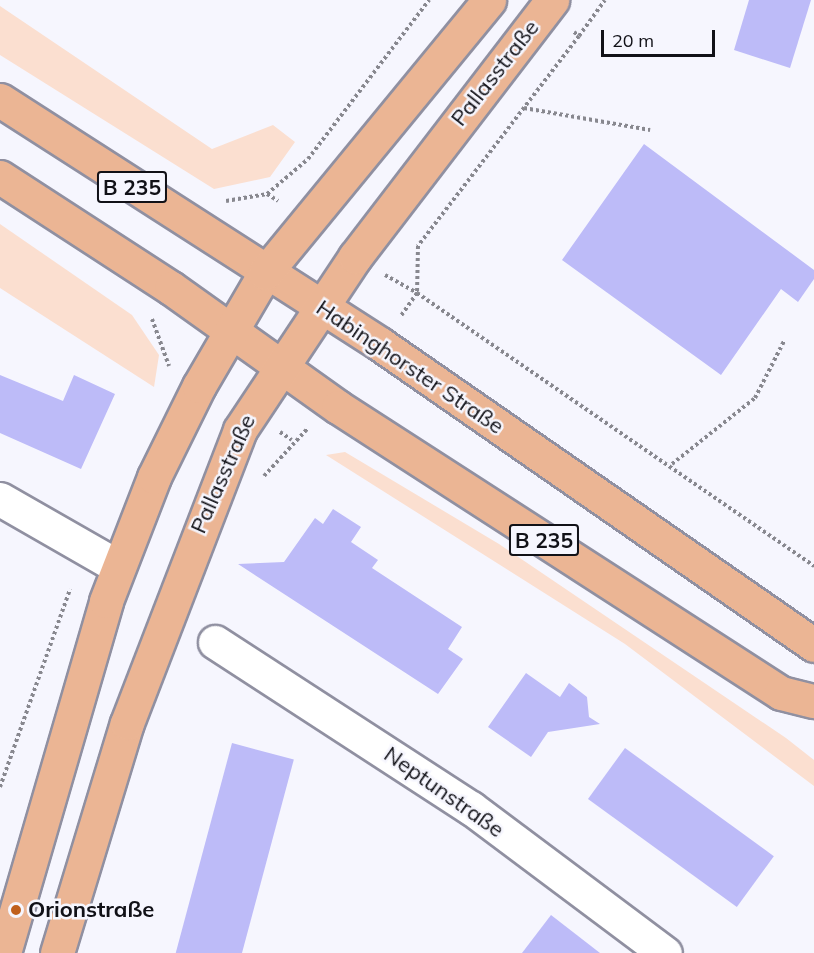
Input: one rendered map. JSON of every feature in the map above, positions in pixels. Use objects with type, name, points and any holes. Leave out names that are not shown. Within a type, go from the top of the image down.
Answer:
[{"type":"main road","points":[[4,953],[108,561],[230,330],[265,273],[489,0]]},
{"type":"main road","name":"Pallasstraße","points":[[57,953],[93,829],[175,590],[240,430],[320,307],[549,4]]},
{"type":"main road","name":"Habinghorster Straße","points":[[0,100],[320,307],[814,645]]},
{"type":"main road","name":"B 235","points":[[0,177],[230,330],[279,367],[781,693],[814,701]]},
{"type":"street","points":[[0,499],[108,561]]},
{"type":"street","name":"Neptunstraße","points":[[215,642],[471,808],[665,953]]},
{"type":"path","points":[[267,194],[308,159],[429,0]]},
{"type":"path","points":[[605,0],[418,246],[417,293],[672,464],[814,566]]},
{"type":"path","points":[[549,4],[579,36]]},
{"type":"path","points":[[524,108],[650,130]]},
{"type":"path","points":[[672,464],[755,398],[784,341]]},
{"type":"path","points":[[257,488],[292,440]]},
{"type":"path","points":[[0,787],[66,594],[108,561]]},
{"type":"shaded area","points":[[0,6],[212,149],[273,125],[295,142],[270,177],[214,189],[0,55]]},
{"type":"shaded area","points":[[0,224],[132,315],[159,355],[154,387],[0,288]]},
{"type":"shaded area","points":[[345,452],[499,544],[786,738],[814,760],[814,786],[625,644],[326,455]]},
{"type":"building","points":[[749,0],[811,0],[790,68],[734,50]]},
{"type":"building","points":[[644,144],[814,270],[814,279],[798,302],[781,289],[721,375],[562,260]]},
{"type":"building","points":[[0,375],[63,401],[74,375],[115,394],[81,469],[0,433]]},
{"type":"building","points":[[333,509],[361,527],[351,542],[378,560],[372,568],[462,627],[448,649],[463,659],[438,694],[238,564],[284,562],[315,518],[323,524]]},
{"type":"building","points":[[526,673],[560,697],[569,683],[587,697],[589,717],[600,724],[548,732],[531,757],[488,727]]},
{"type":"building","points":[[232,743],[294,760],[242,953],[176,953]]},
{"type":"building","points":[[625,748],[774,856],[737,907],[588,799]]},
{"type":"building","points":[[551,915],[600,953],[522,953]]},
{"type":"place","name":"Orionstraße","points":[[16,910]]}]
